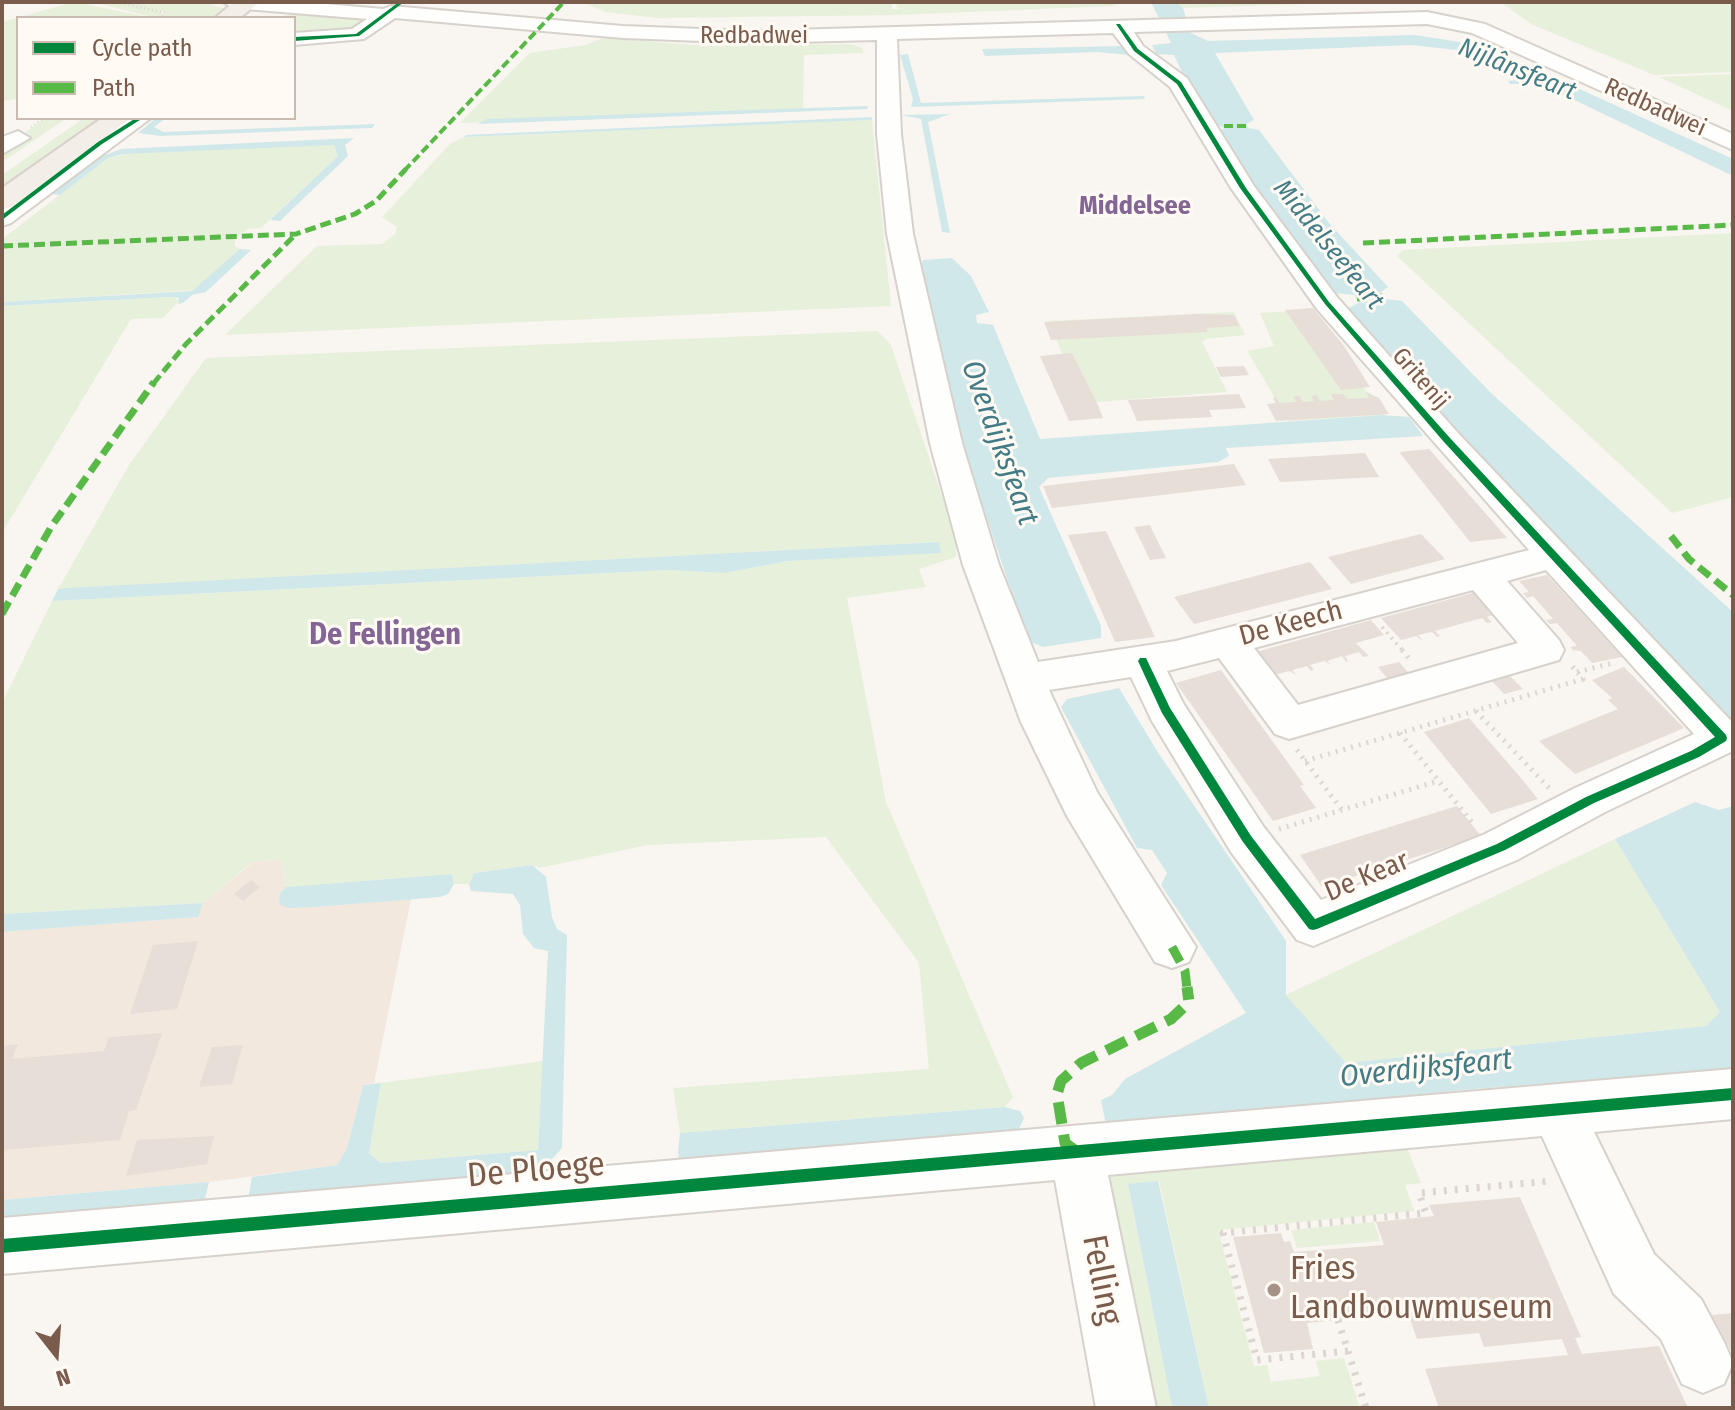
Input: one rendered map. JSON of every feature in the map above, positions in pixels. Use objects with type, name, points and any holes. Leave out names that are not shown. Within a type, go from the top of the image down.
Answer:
[{"type":"main road","points":[[231,16],[258,5]]},
{"type":"main road","points":[[2,201],[115,120]]},
{"type":"main road","points":[[2,168],[20,142]]},
{"type":"street","name":"Redbadwei","points":[[317,2],[685,36],[887,34],[1404,12],[1463,14],[1733,133]]},
{"type":"street","name":"Redbadwei","points":[[258,5],[393,9]]},
{"type":"street","points":[[296,39],[357,35],[393,9]]},
{"type":"street","name":"Redbadwei","points":[[1204,22],[1417,18],[1467,24],[1733,143]]},
{"type":"street","name":"Gritenij","points":[[1133,25],[1136,50],[1179,83],[1243,188],[1327,303],[1722,738]]},
{"type":"street","points":[[887,34],[889,134],[900,234],[917,323],[981,565],[1041,722],[1082,804],[1172,947]]},
{"type":"street","points":[[2,218],[100,143],[137,120]]},
{"type":"street","name":"De Keech","points":[[1025,679],[1143,661],[1554,556]]},
{"type":"street","points":[[1227,641],[1289,723],[1545,650],[1481,575]]},
{"type":"street","name":"De Kear","points":[[1143,661],[1166,710],[1247,839],[1313,925],[1494,850],[1570,810],[1695,754],[1722,738]]},
{"type":"street","name":"De Ploege","points":[[2,1246],[1733,1094]]},
{"type":"street","points":[[1556,1109],[1634,1274],[1681,1319],[1703,1363]]},
{"type":"street","name":"Felling","points":[[1076,1151],[1126,1408]]},
{"type":"path","points":[[117,2],[162,12],[164,16]]},
{"type":"path","points":[[1305,761],[1583,679],[1559,651],[1545,650]]},
{"type":"path","points":[[1476,711],[1570,810]]},
{"type":"path","points":[[1289,723],[1285,734],[1342,810]]},
{"type":"path","points":[[1400,733],[1494,850]]},
{"type":"path","points":[[1247,839],[1438,781]]},
{"type":"path","points":[[1348,1351],[1257,1360],[1223,1233],[1426,1213],[1419,1193],[1588,1177]]},
{"type":"path","points":[[1338,1320],[1366,1408]]},
{"type":"shaded area","points":[[281,860],[286,887],[280,893],[316,907],[411,899],[374,1083],[363,1085],[347,1148],[337,1165],[209,1182],[2,1200],[2,932],[197,917],[203,903],[253,862]]},
{"type":"green space","points":[[74,2],[143,16],[24,16]]},
{"type":"green space","points":[[93,2],[203,2],[226,9],[221,16],[165,16],[166,13],[159,10],[164,16],[147,16]]},
{"type":"green space","points":[[582,2],[891,2],[893,9],[898,9],[895,2],[1121,2],[1113,6],[897,15],[658,18],[606,12]]},
{"type":"green space","points":[[1176,2],[1362,2],[1183,8]]},
{"type":"green space","points":[[1501,2],[1733,2],[1733,72],[1654,75],[1531,24]]},
{"type":"green space","points":[[303,11],[379,16],[362,29],[296,37],[296,16],[283,16]]},
{"type":"green space","points":[[16,18],[16,99],[2,101],[2,22]]},
{"type":"green space","points":[[603,38],[707,46],[852,44],[862,48],[863,53],[804,55],[803,109],[460,123],[530,53],[585,45]]},
{"type":"green space","points":[[1733,74],[1733,111],[1659,77]]},
{"type":"green space","points":[[42,120],[64,120],[2,162],[2,151],[30,134],[25,133]]},
{"type":"green space","points":[[81,120],[107,120],[2,195],[2,175]]},
{"type":"green space","points":[[872,120],[891,306],[225,335],[317,246],[382,244],[395,234],[397,227],[382,217],[450,144],[464,137]]},
{"type":"green space","points":[[334,145],[338,156],[261,228],[247,229],[235,239],[235,246],[240,249],[196,290],[2,302],[2,239],[108,158],[137,152]]},
{"type":"green space","points":[[1733,233],[1733,497],[1672,513],[1397,256],[1403,250]]},
{"type":"green space","points":[[171,297],[180,300],[163,318],[131,319],[2,533],[2,306]]},
{"type":"green space","points":[[1309,310],[1383,415],[1289,421],[1247,351],[1274,346],[1260,313]]},
{"type":"green space","points":[[1234,312],[1245,335],[1202,342],[1227,392],[1071,404],[1063,356],[1049,321]]},
{"type":"green space","points":[[878,331],[891,345],[957,541],[956,557],[919,569],[926,587],[847,598],[886,802],[1013,1097],[1005,1107],[680,1133],[673,1088],[929,1069],[919,963],[826,837],[647,845],[540,868],[532,865],[474,873],[469,884],[454,884],[452,874],[286,887],[281,860],[271,860],[252,862],[203,903],[2,914],[2,703],[52,601],[667,570],[724,573],[788,561],[940,552],[939,542],[58,589],[129,465],[206,358]]},
{"type":"green space","points":[[1615,839],[1720,1012],[1706,1026],[1346,1063],[1286,995]]},
{"type":"green space","points":[[543,1061],[538,1150],[381,1163],[369,1153],[381,1083]]},
{"type":"green space","points":[[1407,1148],[1421,1183],[1405,1185],[1414,1211],[1218,1230],[1254,1366],[1267,1365],[1271,1382],[1320,1376],[1316,1361],[1344,1358],[1360,1408],[1209,1408],[1159,1181],[1128,1185],[1172,1408],[1142,1408],[1096,1173]]},
{"type":"green space","points":[[1374,1222],[1380,1241],[1297,1248],[1291,1230]]},
{"type":"water","points":[[1151,2],[1176,2],[1183,8],[1191,33],[1208,41],[1415,35],[1473,44],[1733,159],[1733,176],[1541,84],[1510,84],[1508,81],[1531,79],[1457,50],[1411,45],[1215,53],[1254,120],[1246,124],[1248,128],[1259,130],[1329,223],[1388,287],[1380,293],[1386,299],[1402,301],[1491,393],[1733,612],[1733,729],[1383,349],[1349,308],[1360,302],[1354,295],[1336,293],[1216,132],[1225,128],[1215,124],[1194,97],[1174,55],[1156,54],[1152,45],[1171,43]]},
{"type":"water","points":[[1124,46],[1130,55],[1096,52],[985,56],[982,49]]},
{"type":"water","points":[[908,54],[921,103],[1144,96],[1145,99],[911,107],[913,99],[900,55]]},
{"type":"water","points":[[868,106],[867,109],[478,124],[487,119]]},
{"type":"water","points":[[950,114],[928,122],[950,233],[942,232],[921,119],[901,115]]},
{"type":"water","points":[[872,117],[872,120],[464,137],[466,135]]},
{"type":"water","points":[[154,120],[163,120],[154,127],[164,132],[375,124],[372,128],[161,136],[138,133]]},
{"type":"water","points":[[354,138],[345,145],[348,156],[280,221],[270,220],[338,156],[334,145],[123,154],[108,158],[60,195],[52,194],[100,157],[121,149]]},
{"type":"water","points":[[240,249],[251,250],[206,292],[192,295],[183,303],[178,304],[179,298],[170,297],[2,306],[2,302],[192,291]]},
{"type":"water","name":"Overdijksfeart","points":[[952,258],[971,276],[989,312],[976,315],[977,323],[993,325],[1040,439],[1383,415],[1409,417],[1423,436],[1226,448],[1229,456],[1218,462],[1048,478],[1039,487],[1101,626],[1101,638],[1043,647],[1028,641],[964,450],[943,373],[920,273],[923,260]]},
{"type":"water","points":[[939,542],[941,553],[788,561],[724,573],[667,570],[52,601],[58,589],[68,588]]},
{"type":"water","name":"Overdijksfeart","points":[[1119,688],[1157,751],[1286,941],[1286,995],[1346,1063],[1706,1026],[1720,1012],[1615,839],[1695,802],[1719,810],[1733,806],[1733,1069],[1473,1089],[1106,1125],[1101,1100],[1112,1095],[1125,1079],[1246,1013],[1161,885],[1167,873],[1152,850],[1137,848],[1061,707],[1067,699]]},
{"type":"water","points":[[532,865],[546,877],[552,917],[557,929],[567,935],[562,1148],[536,1177],[247,1204],[252,1177],[337,1165],[347,1148],[363,1085],[381,1083],[369,1153],[381,1163],[538,1150],[548,951],[534,948],[523,934],[520,905],[513,894],[471,891],[469,884],[474,873]]},
{"type":"water","points":[[452,874],[454,884],[448,894],[440,897],[316,907],[288,908],[279,904],[280,893],[286,887]]},
{"type":"water","points":[[203,903],[198,917],[2,932],[2,914]]},
{"type":"water","points":[[1005,1107],[1020,1111],[1024,1118],[1019,1129],[1010,1134],[680,1165],[680,1133]]},
{"type":"water","points":[[1158,1181],[1209,1408],[1172,1408],[1128,1184]]},
{"type":"water","points":[[209,1182],[203,1207],[2,1222],[2,1200]]},
{"type":"building","points":[[1313,308],[1344,346],[1370,387],[1341,390],[1285,310]]},
{"type":"building","points":[[1234,315],[1239,326],[1206,328],[1208,332],[1051,340],[1044,322]]},
{"type":"building","points":[[1072,353],[1103,418],[1069,421],[1040,356]]},
{"type":"building","points":[[1244,366],[1249,375],[1221,377],[1216,367]]},
{"type":"building","points":[[1366,392],[1379,398],[1389,414],[1276,421],[1267,404],[1276,403],[1273,398],[1276,397],[1279,403],[1296,402],[1293,396],[1300,396],[1303,402],[1314,401],[1311,396],[1317,395],[1320,401],[1334,400],[1331,394],[1343,394],[1347,399],[1369,398]]},
{"type":"building","points":[[1239,394],[1246,408],[1209,410],[1212,417],[1137,421],[1128,400]]},
{"type":"building","points":[[1429,449],[1507,538],[1470,542],[1399,452]]},
{"type":"building","points":[[1365,453],[1379,477],[1280,482],[1268,459]]},
{"type":"building","points":[[1234,464],[1246,485],[1052,508],[1043,486]]},
{"type":"building","points":[[1150,525],[1166,558],[1150,560],[1134,527]]},
{"type":"building","points":[[1106,531],[1155,637],[1115,642],[1068,535]]},
{"type":"building","points":[[1421,534],[1445,559],[1351,584],[1328,557]]},
{"type":"building","points":[[1310,562],[1332,589],[1194,624],[1174,597]]},
{"type":"building","points":[[1547,575],[1622,657],[1592,663],[1581,651],[1570,647],[1577,646],[1557,623],[1550,624],[1546,620],[1553,619],[1533,596],[1527,598],[1523,593],[1529,592],[1519,581]]},
{"type":"building","points":[[1480,591],[1501,612],[1487,617],[1492,622],[1487,623],[1482,618],[1435,631],[1440,636],[1437,637],[1432,632],[1418,635],[1423,641],[1416,636],[1401,640],[1381,618]]},
{"type":"building","points":[[1371,620],[1384,635],[1356,643],[1369,656],[1363,657],[1359,652],[1345,656],[1346,662],[1342,656],[1327,661],[1331,665],[1324,661],[1310,665],[1314,670],[1311,671],[1307,666],[1292,670],[1297,675],[1289,671],[1274,675],[1256,652]]},
{"type":"building","points":[[1399,662],[1412,677],[1391,683],[1378,667]]},
{"type":"building","points":[[1624,667],[1684,728],[1575,774],[1539,741],[1618,709],[1608,700],[1612,698],[1592,680]]},
{"type":"building","points":[[1221,670],[1304,785],[1300,786],[1316,808],[1273,821],[1176,683]]},
{"type":"building","points":[[1506,672],[1523,689],[1504,694],[1488,677]]},
{"type":"building","points":[[1469,718],[1538,799],[1491,814],[1424,732]]},
{"type":"building","points":[[1457,806],[1481,836],[1322,887],[1300,855]]},
{"type":"building","points":[[251,880],[260,887],[243,901],[234,894]]},
{"type":"building","points":[[198,941],[177,1009],[130,1014],[153,945]]},
{"type":"building","points":[[162,1033],[136,1110],[129,1111],[120,1140],[2,1150],[2,1046],[18,1044],[12,1059],[104,1051],[109,1037]]},
{"type":"building","points":[[243,1045],[232,1084],[199,1087],[212,1047]]},
{"type":"building","points":[[214,1136],[207,1164],[126,1176],[137,1140]]},
{"type":"building","points":[[1520,1197],[1581,1337],[1575,1338],[1582,1354],[1659,1346],[1688,1408],[1439,1408],[1425,1369],[1568,1355],[1562,1339],[1484,1347],[1479,1333],[1417,1339],[1408,1313],[1307,1323],[1313,1349],[1264,1353],[1233,1237],[1281,1233],[1284,1242],[1290,1241],[1294,1252],[1384,1245],[1376,1222],[1434,1216],[1429,1205]]},
{"type":"building","points":[[1733,1313],[1733,1355],[1712,1315]]},
{"type":"marked path","points":[[2,246],[296,234],[355,214],[376,201],[564,2]]},
{"type":"marked path","points":[[1224,126],[1247,126]]},
{"type":"marked path","points":[[1363,243],[1733,225]]},
{"type":"marked path","points":[[2,614],[51,527],[132,409],[186,344],[296,234]]},
{"type":"marked path","points":[[1357,299],[1383,296]]},
{"type":"marked path","points":[[1671,536],[1689,559],[1733,595]]},
{"type":"marked path","points":[[1076,1151],[1065,1143],[1057,1094],[1061,1081],[1081,1063],[1171,1019],[1189,1002],[1185,971],[1172,947]]},
{"type":"cycle path","points":[[296,39],[357,35],[402,2]]},
{"type":"cycle path","points":[[1118,25],[1136,50],[1179,83],[1243,188],[1327,303],[1447,440],[1722,738],[1695,754],[1590,800],[1501,847],[1313,925],[1247,839],[1166,710],[1143,661]]},
{"type":"cycle path","points":[[2,218],[100,143],[137,120]]},
{"type":"cycle path","points":[[2,1246],[1733,1094]]},
{"type":"place","name":"Fries Landbouwmuseum","points":[[1274,1290]]},
{"type":"district","name":"Middelsee","points":[[1135,207]]},
{"type":"district","name":"De Fellingen","points":[[385,636]]},
{"type":"water label","name":"Nijlânsfeart","points":[[1517,70]]},
{"type":"water label","name":"Middelseefeart","points":[[1328,245]]}]
